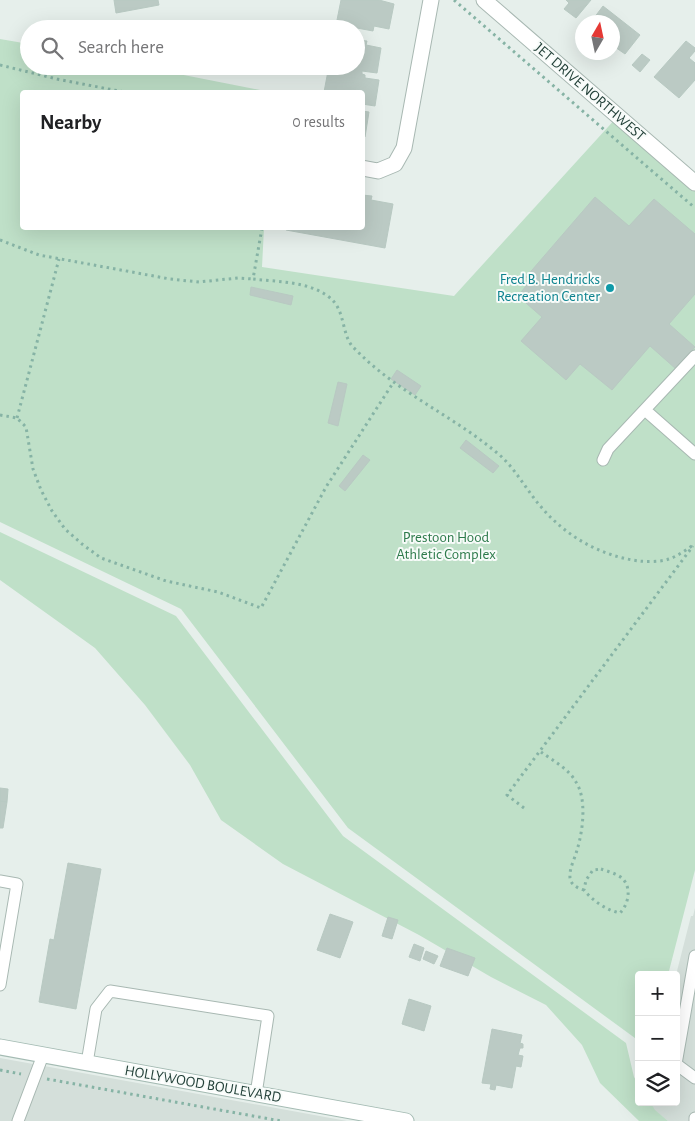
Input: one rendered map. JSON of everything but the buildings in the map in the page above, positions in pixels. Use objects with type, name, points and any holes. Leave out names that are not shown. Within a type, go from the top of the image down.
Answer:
[{"type":"street","points":[[365,169],[378,171],[396,164],[404,148],[431,0]]},
{"type":"street","name":"JET DRIVE NORTHWEST","points":[[484,0],[693,177]]},
{"type":"street","name":"HOLLYWOOD BOULEVARD","points":[[0,1047],[256,1094],[368,1118],[406,1121]]},
{"type":"lane","points":[[603,460],[608,449],[695,356]]},
{"type":"lane","points":[[645,410],[695,454]]},
{"type":"lane","points":[[0,881],[17,884],[0,985]]},
{"type":"lane","points":[[695,956],[676,1064],[695,1078]]},
{"type":"lane","points":[[87,1063],[96,1009],[110,990],[268,1016],[256,1094]]},
{"type":"lane","points":[[18,1121],[43,1055]]},
{"type":"path","points":[[454,0],[695,208]]},
{"type":"path","points":[[0,65],[20,70]]},
{"type":"path","points":[[41,75],[114,90]]},
{"type":"path","points":[[253,280],[262,230]]},
{"type":"path","points":[[0,240],[39,255],[170,279],[199,282],[238,278],[306,286],[329,297],[336,304],[343,318],[350,343],[362,357],[393,383],[498,453],[541,507],[563,529],[584,543],[624,559],[648,562],[668,560],[695,544]]},
{"type":"path","points":[[17,418],[59,259]]},
{"type":"path","points":[[0,415],[17,418],[26,427],[33,469],[52,511],[65,529],[82,544],[101,558],[166,582],[218,592],[261,608],[331,478],[393,383]]},
{"type":"path","points":[[524,808],[507,795],[695,544]]},
{"type":"path","points":[[541,752],[567,772],[576,782],[582,805],[583,820],[578,848],[569,876],[572,884],[584,890],[590,898],[611,911],[620,913],[626,906],[628,896],[627,885],[623,878],[600,869],[593,870],[586,880],[584,890]]},
{"type":"path","points":[[0,1070],[282,1121]]},
{"type":"shaded area","points":[[695,908],[695,1121],[668,1121],[654,1110],[652,1106],[680,1106],[680,971],[677,971],[691,916],[693,916]]},
{"type":"shaded area","points":[[0,1058],[347,1121],[0,1121]]},
{"type":"green space","name":"Prestoon Hood Athletic Complex","points":[[0,39],[20,42],[20,75],[184,75],[260,90],[20,90],[20,230],[264,230],[262,267],[454,296],[618,116],[695,183],[695,870],[669,971],[635,971],[635,1038],[348,828],[181,609],[0,522]]},
{"type":"green space","points":[[0,532],[176,616],[343,836],[626,1043],[635,1079],[635,1106],[652,1106],[668,1121],[639,1121],[600,1083],[582,1045],[546,1005],[491,977],[419,935],[283,864],[221,820],[190,765],[145,705],[95,648],[0,580]]},
{"type":"place","name":"Fred B. Hendricks Recreation Center","points":[[610,288]]}]
